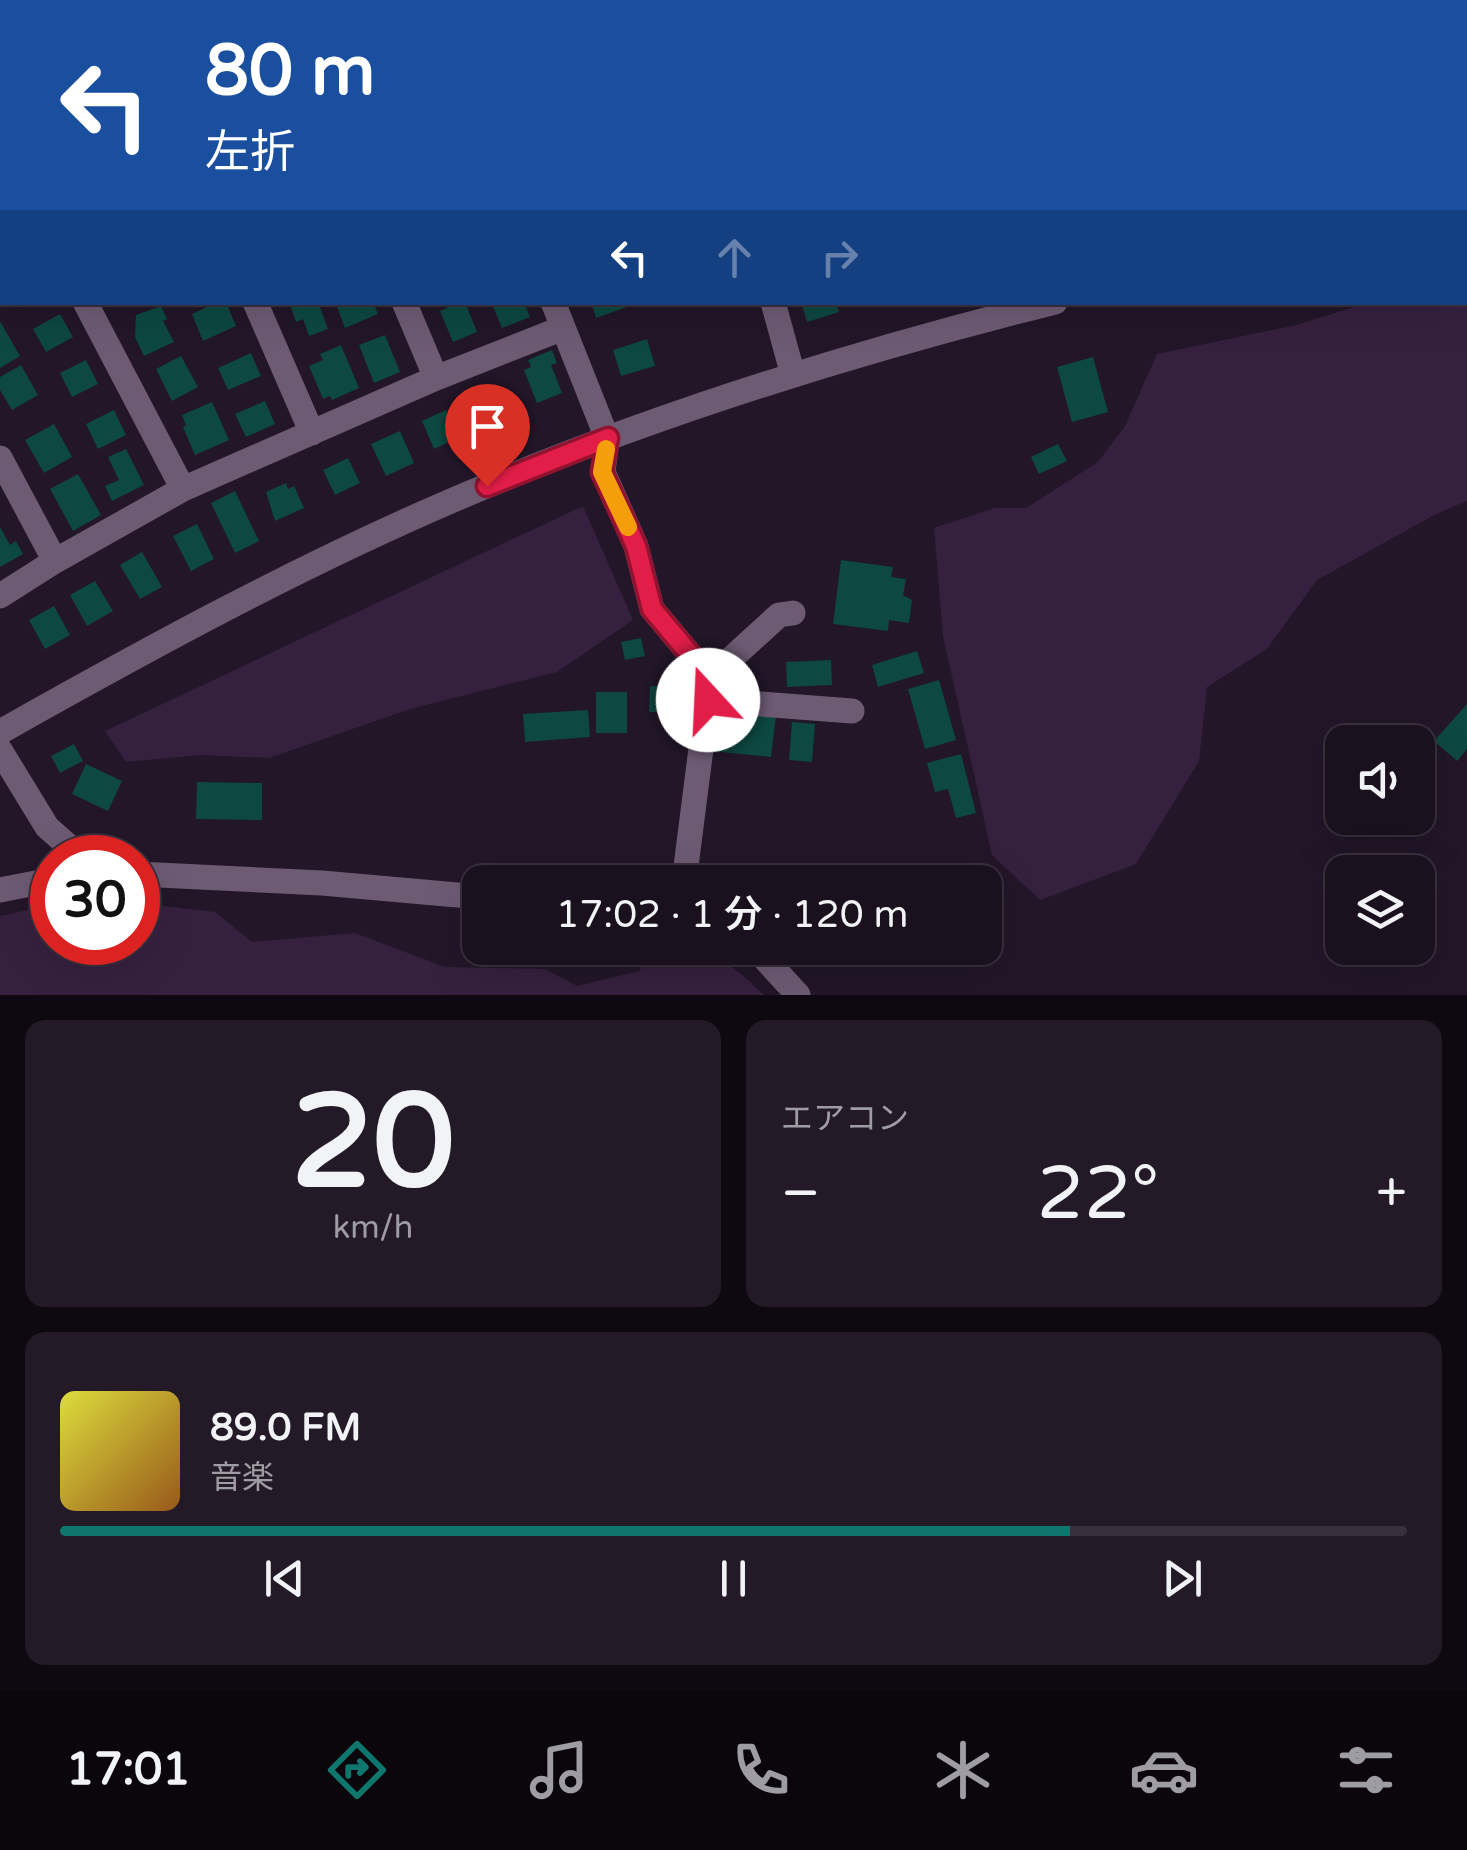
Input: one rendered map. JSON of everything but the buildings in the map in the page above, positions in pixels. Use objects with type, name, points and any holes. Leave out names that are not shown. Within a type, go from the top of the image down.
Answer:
[{"type":"street","points":[[87,305],[183,489]]},
{"type":"street","points":[[256,305],[312,433]]},
{"type":"street","points":[[405,305],[436,378]]},
{"type":"street","points":[[554,305],[608,438],[602,472],[636,546],[652,609],[709,689],[852,711]]},
{"type":"street","points":[[774,305],[793,374]]},
{"type":"street","points":[[0,732],[170,636],[456,498],[608,438],[793,374],[1043,305]]},
{"type":"street","points":[[0,596],[183,489],[436,378],[563,328]]},
{"type":"street","points":[[0,458],[55,561]]},
{"type":"street","points":[[686,865],[709,689],[780,615],[793,614]]},
{"type":"street","points":[[0,750],[55,835]]},
{"type":"street","points":[[160,875],[462,895]]},
{"type":"street","points":[[0,890],[30,884]]},
{"type":"street","points":[[771,965],[798,995]]},
{"type":"shaded area","points":[[1361,305],[1467,305],[1467,501],[1317,580],[1267,649],[1207,687],[1199,761],[1136,864],[1040,900],[992,855],[943,636],[934,528],[995,508],[1026,508],[1098,462],[1125,426],[1157,354],[1296,325]]},
{"type":"shaded area","points":[[583,506],[633,620],[557,672],[410,709],[269,758],[200,755],[126,762],[105,731]]},
{"type":"shaded area","points":[[160,906],[215,912],[252,942],[355,933],[445,967],[545,969],[577,986],[639,971],[643,965],[728,965],[764,995],[0,995],[0,916],[30,910],[30,965],[160,965]]},
{"type":"slow traffic","points":[[606,449],[602,472],[628,527]]},
{"type":"route","points":[[487,486],[608,438],[602,472],[636,546],[652,609],[710,678],[708,700]]}]
